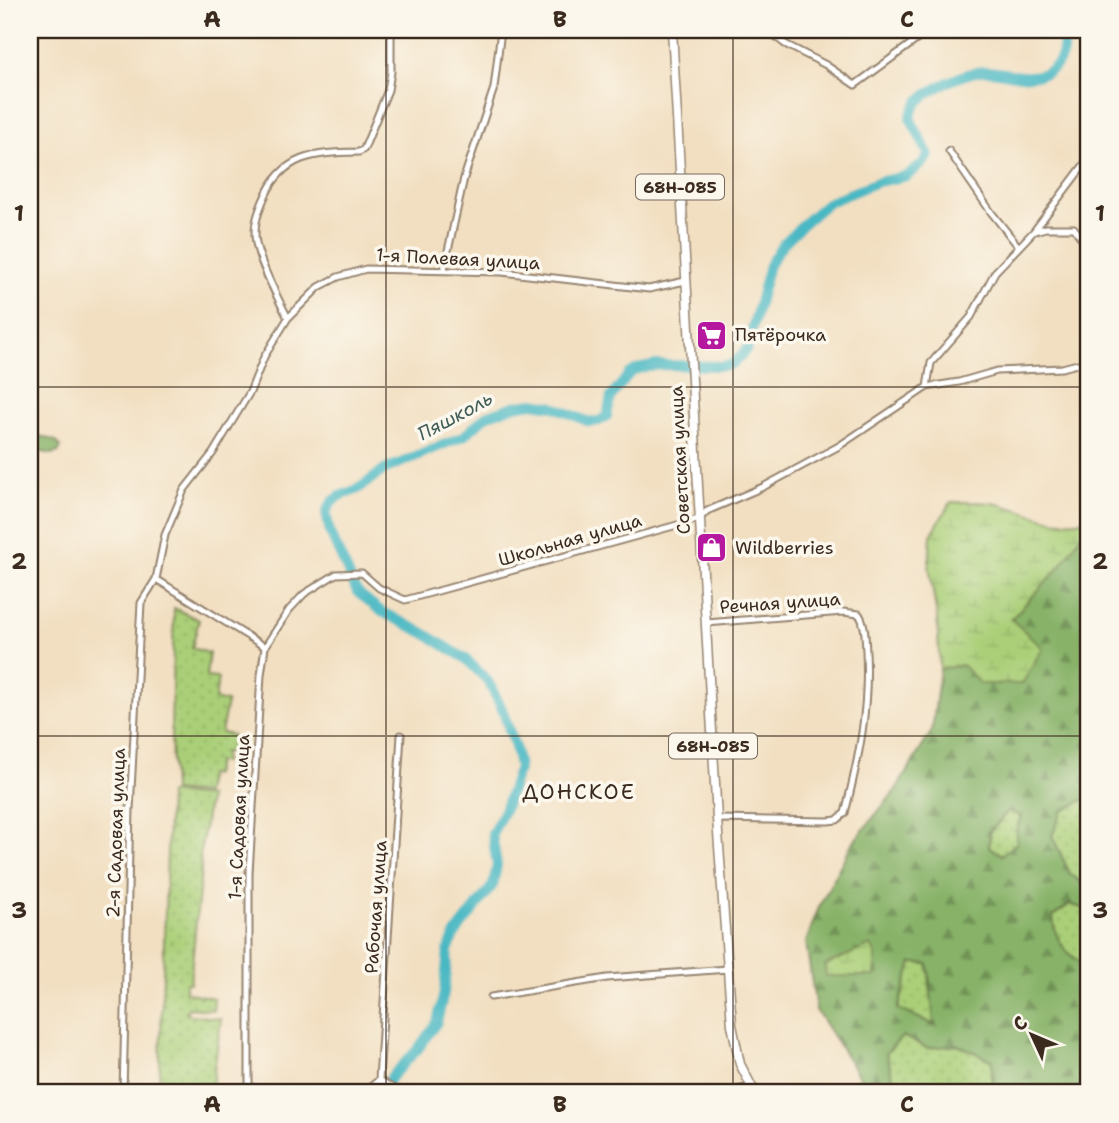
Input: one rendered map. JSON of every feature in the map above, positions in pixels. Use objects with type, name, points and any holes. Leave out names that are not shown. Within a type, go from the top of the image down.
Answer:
[{"type":"main road","name":"Советская улица","points":[[672,30],[688,345],[733,1038],[740,1064],[753,1090]]},
{"type":"street","points":[[288,318],[256,245],[254,222],[268,187],[284,167],[308,155],[359,152],[364,149],[388,90],[391,30]]},
{"type":"street","points":[[444,269],[464,178],[494,88],[501,30]]},
{"type":"street","points":[[767,30],[785,44],[826,65],[855,85],[930,30]]},
{"type":"street","points":[[949,151],[990,212],[1018,246]]},
{"type":"street","points":[[927,387],[931,363],[971,317],[995,272],[1034,231],[1089,158]]},
{"type":"street","points":[[1034,231],[1046,228],[1074,229],[1089,249]]},
{"type":"street","name":"1-я Полевая улица","points":[[156,579],[165,535],[184,490],[213,453],[250,392],[264,357],[288,318],[319,287],[338,277],[366,269],[502,272],[649,289],[685,281]]},
{"type":"street","name":"Школьная улица","points":[[336,574],[362,573],[379,588],[405,600],[699,519],[707,511],[763,487],[839,446],[927,387],[959,382],[997,371],[1062,368],[1089,361]]},
{"type":"street","name":"1-я Садовая улица","points":[[249,1093],[249,873],[259,696],[265,647],[289,610],[304,594],[336,574]]},
{"type":"street","points":[[156,579],[265,647]]},
{"type":"street","name":"2-я Садовая улица","points":[[123,1093],[130,809],[141,603],[156,579]]},
{"type":"street","name":"Речная улица","points":[[706,623],[843,612],[859,614],[864,631],[867,679],[865,721],[845,813],[837,820],[828,821],[717,819]]},
{"type":"street","name":"Рабочая улица","points":[[379,1080],[401,735]]},
{"type":"street","points":[[491,997],[607,978],[728,969]]},
{"type":"street","points":[[363,1093],[379,1080],[399,1093]]},
{"type":"street","points":[[724,1093],[753,1090]]},
{"type":"green space","points":[[30,433],[56,441],[61,447],[59,452],[51,454],[30,449]]},
{"type":"green space","points":[[951,502],[1003,505],[1052,520],[1077,521],[1089,518],[1089,523],[1060,567],[1011,619],[1043,648],[1022,684],[981,684],[962,665],[940,669],[937,617],[929,566],[931,535]]},
{"type":"green space","points":[[1089,523],[1089,797],[1062,811],[1052,836],[1070,874],[1089,888],[1089,910],[1070,904],[1053,916],[1062,946],[1086,967],[1089,960],[1089,1093],[993,1093],[992,1060],[958,1045],[927,1048],[903,1036],[886,1053],[897,1093],[870,1093],[816,1010],[806,942],[819,907],[851,845],[895,791],[932,731],[940,669],[962,665],[1011,619],[1060,567]],"holes":[[[1008,811],[1021,816],[1016,831],[1017,843],[1002,855],[989,847],[990,832]],[[912,963],[928,964],[934,1025],[898,1009]]]},
{"type":"green space","points":[[174,608],[199,620],[192,648],[209,653],[206,677],[218,678],[215,700],[227,702],[221,733],[233,735],[231,752],[224,752],[224,762],[217,762],[214,775],[208,775],[205,794],[173,791],[171,733]]},
{"type":"green space","points":[[169,793],[209,797],[200,854],[201,870],[190,983],[186,983],[185,992],[214,998],[213,1010],[188,1008],[186,1014],[221,1019],[211,1093],[159,1093]]},
{"type":"green space","points":[[1089,797],[1089,888],[1070,874],[1052,836],[1062,811]]},
{"type":"green space","points":[[1008,811],[1021,816],[1016,831],[1017,843],[1002,855],[989,847],[990,832]]},
{"type":"green space","points":[[1070,904],[1089,910],[1089,960],[1086,967],[1067,951],[1056,933],[1053,916]]},
{"type":"green space","points":[[871,945],[876,954],[875,976],[826,976],[825,965]]},
{"type":"green space","points":[[912,962],[928,963],[935,1025],[898,1009]]},
{"type":"green space","points":[[903,1036],[927,1048],[958,1045],[992,1060],[993,1093],[897,1093],[886,1053]]},
{"type":"waterway","name":"Пяшколь","points":[[382,1093],[391,1077],[418,1049],[437,1022],[444,993],[448,950],[456,933],[493,885],[497,865],[492,834],[505,808],[519,767],[502,709],[488,681],[466,659],[424,633],[382,612],[357,592],[330,533],[326,512],[332,502],[358,489],[384,470],[464,436],[486,416],[514,406],[533,403],[552,406],[589,422],[599,421],[607,416],[611,397],[629,374],[637,369],[657,365],[733,364],[747,349],[769,265],[782,245],[827,203],[877,182],[907,176],[929,155],[910,118],[920,100],[950,81],[977,72],[994,71],[1033,76],[1050,70],[1057,65],[1063,50],[1059,30]]},
{"type":"place","name":"Пятёрочка","points":[[712,335]]},
{"type":"place","name":"Wildberries","points":[[712,548]]},
{"type":"district","name":"ДОНСКОЕ","points":[[579,792]]}]
